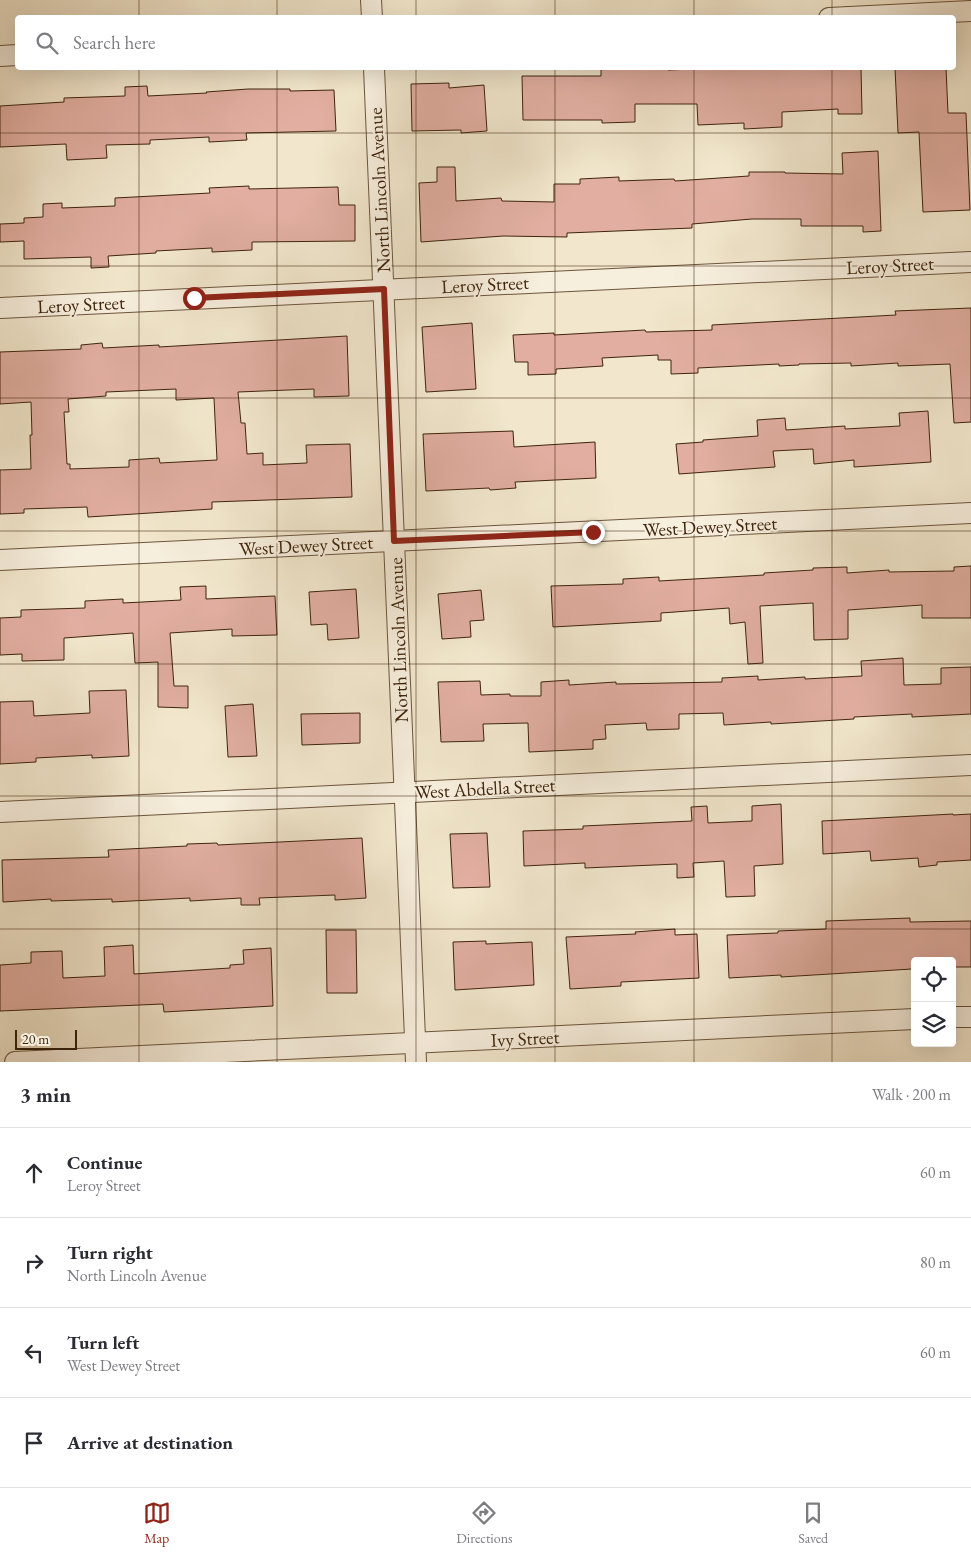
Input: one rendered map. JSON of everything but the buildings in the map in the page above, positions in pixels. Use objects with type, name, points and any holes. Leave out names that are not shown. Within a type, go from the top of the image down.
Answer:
[{"type":"street","points":[[371,0],[372,15]]},
{"type":"street","points":[[889,15],[971,11]]},
{"type":"street","points":[[0,56],[15,55]]},
{"type":"street","name":"North Lincoln Avenue","points":[[374,70],[415,1052]]},
{"type":"street","name":"Leroy Street","points":[[0,308],[971,262]]},
{"type":"street","name":"West Dewey Street","points":[[0,560],[971,513]]},
{"type":"street","name":"West Abdella Street","points":[[0,812],[971,765]]},
{"type":"street","points":[[956,1018],[971,1017]]},
{"type":"street","name":"Ivy Street","points":[[15,1062],[415,1052],[911,1019]]},
{"type":"route","points":[[194,298],[384,289],[394,541],[593,532]]}]
